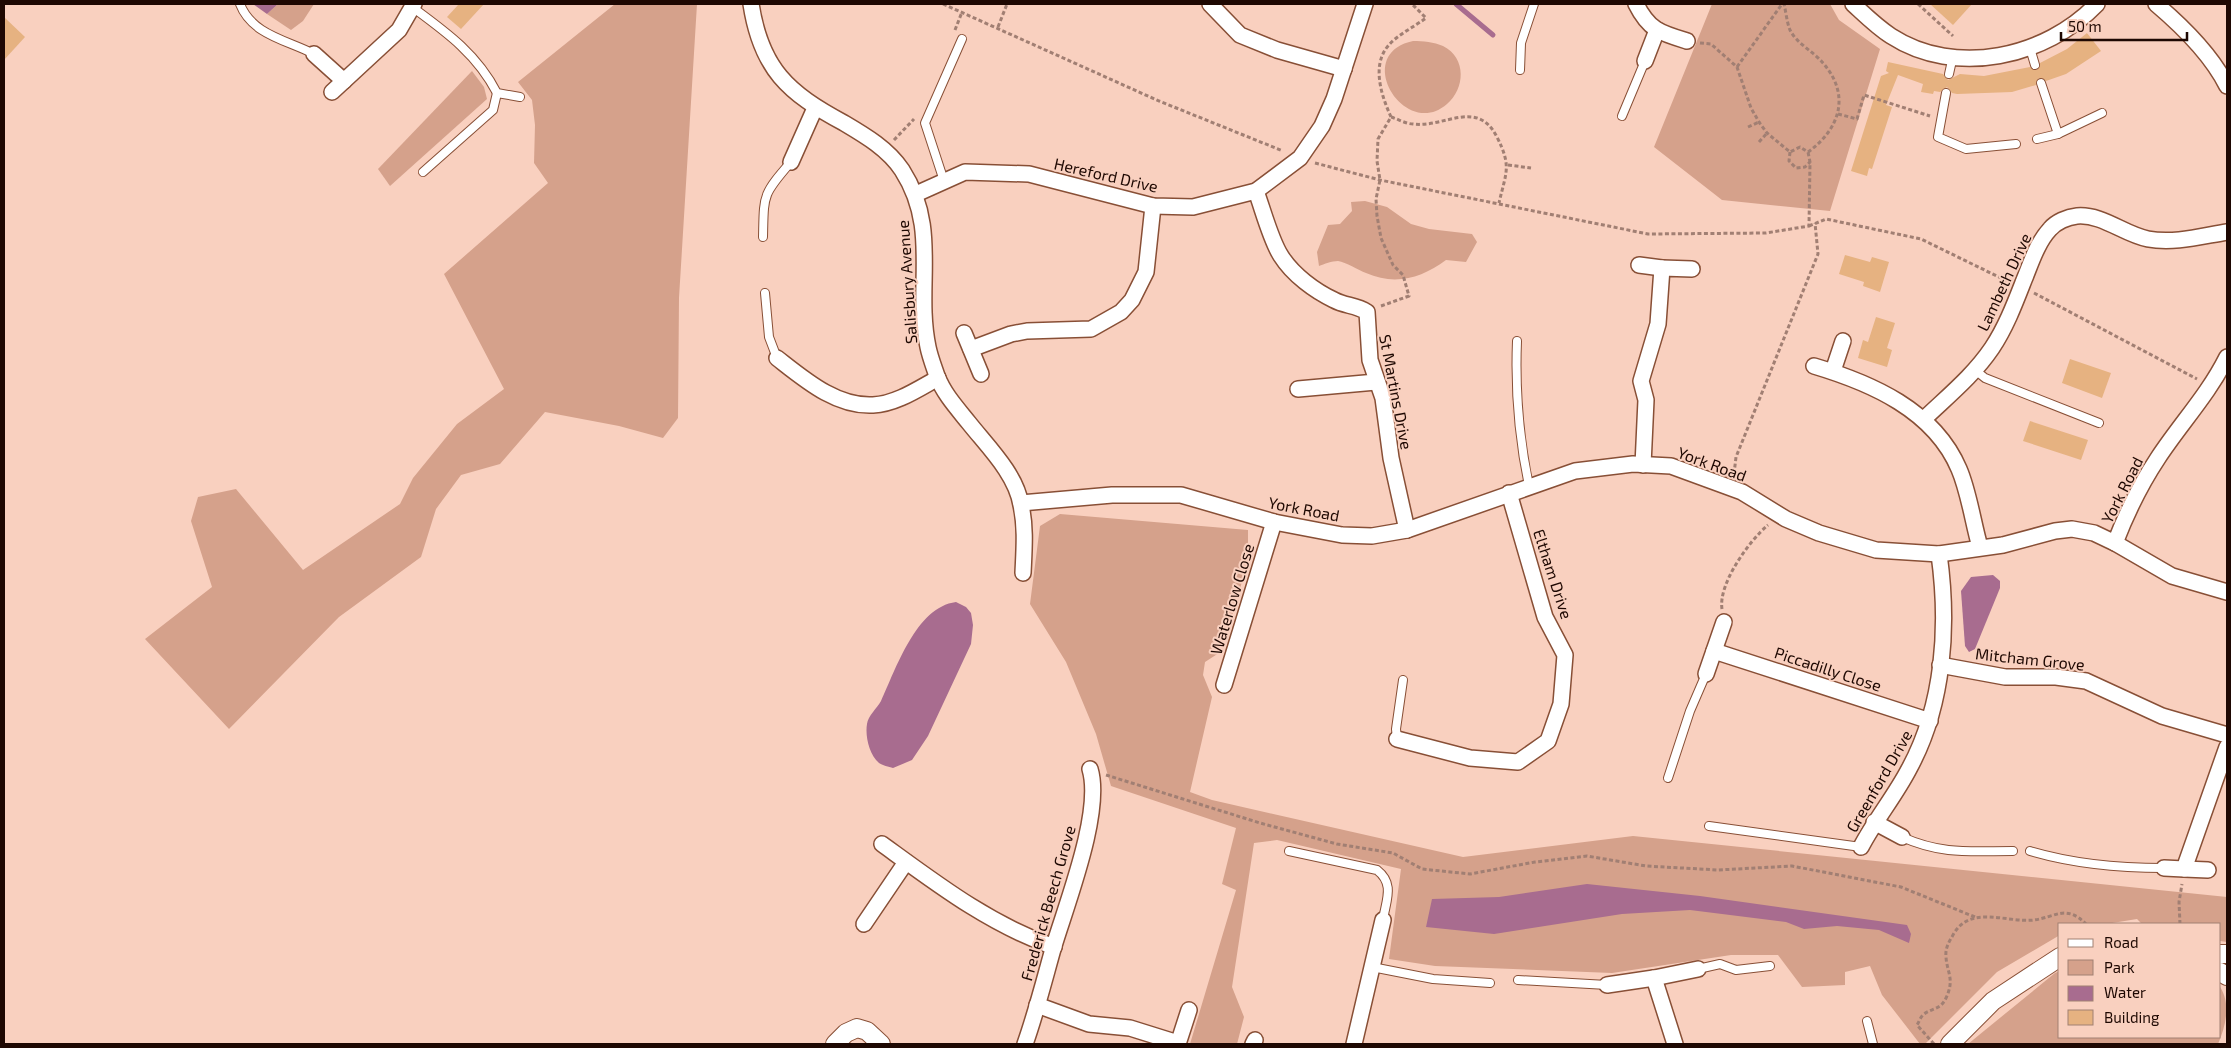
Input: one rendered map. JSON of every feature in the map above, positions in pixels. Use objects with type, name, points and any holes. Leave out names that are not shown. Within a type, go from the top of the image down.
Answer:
[{"type":"street","name":"Salisbury Avenue","points":[[751,4],[755,27],[771,66],[787,85],[815,108],[885,150],[901,169],[916,194],[924,224],[928,347],[945,393],[1006,470],[1021,503],[1025,540],[1023,573]]},
{"type":"street","points":[[1210,4],[1240,35],[1277,50],[1344,70]]},
{"type":"street","name":"Hereford Drive","points":[[916,194],[964,172],[1028,174],[1153,206],[1193,207],[1256,191],[1300,158],[1322,126],[1344,70],[1365,4]]},
{"type":"street","points":[[1636,4],[1644,20],[1657,30],[1687,41]]},
{"type":"street","points":[[1853,4],[1892,36],[1915,47],[1938,55],[1978,58],[2010,54],[2030,48],[2062,33],[2096,4]]},
{"type":"street","points":[[2156,4],[2186,33],[2225,78]]},
{"type":"street","points":[[332,92],[399,30],[413,5]]},
{"type":"street","points":[[1645,61],[1657,30]]},
{"type":"street","points":[[314,54],[344,81]]},
{"type":"street","points":[[791,162],[815,108]]},
{"type":"street","points":[[1256,191],[1281,256],[1293,270],[1310,287],[1336,301],[1359,307],[1367,312]]},
{"type":"street","points":[[971,349],[1011,334],[1091,329],[1121,312],[1132,300],[1146,272],[1153,206]]},
{"type":"street","name":"Lambeth Drive","points":[[1924,419],[1960,387],[1992,348],[2009,317],[2040,242],[2050,228],[2062,220],[2075,216],[2087,216],[2104,220],[2148,239],[2165,241],[2227,232]]},
{"type":"street","points":[[1639,265],[1692,269]]},
{"type":"street","points":[[1643,465],[1646,400],[1640,381],[1658,324],[1662,268]]},
{"type":"street","name":"St Martins Drive","points":[[1367,312],[1370,360],[1383,398],[1391,458],[1407,530]]},
{"type":"street","points":[[964,333],[980,374]]},
{"type":"street","points":[[1833,371],[1844,341]]},
{"type":"street","name":"York Road","points":[[1021,503],[1112,495],[1181,495],[1274,522],[1342,535],[1372,536],[1407,530],[1575,471],[1643,465],[1671,466],[1735,490],[1780,515],[1819,533],[1876,550],[1939,554],[2003,545],[2055,531],[2072,529],[2094,533],[2115,543],[2141,485],[2160,456],[2212,387],[2227,357]]},
{"type":"street","points":[[777,358],[825,392],[857,403],[873,405],[890,401],[938,378]]},
{"type":"street","points":[[1814,366],[1867,383],[1924,419],[1934,429],[1959,469],[1980,547]]},
{"type":"street","points":[[1298,389],[1376,382]]},
{"type":"street","name":"Eltham Drive","points":[[1397,739],[1470,758],[1518,762],[1548,740],[1561,704],[1565,655],[1545,617],[1509,493]]},
{"type":"street","name":"Waterlow Close","points":[[1224,685],[1274,522]]},
{"type":"street","points":[[2115,543],[2172,576],[2227,592]]},
{"type":"street","name":"Greenford Drive","points":[[1861,847],[1874,822],[1908,771],[1930,721],[1940,665],[1942,585],[1939,554]]},
{"type":"street","points":[[1706,674],[1724,622]]},
{"type":"street","name":"Piccadilly Close","points":[[1714,651],[1930,721]]},
{"type":"street","name":"Mitcham Grove","points":[[1940,665],[2005,677],[2056,677],[2086,681],[2162,716],[2227,734]]},
{"type":"street","points":[[2184,869],[2227,747]]},
{"type":"street","name":"Frederick Beech Grove","points":[[1025,1044],[1070,898],[1092,807],[1095,783],[1090,769]]},
{"type":"street","points":[[1874,822],[1902,837]]},
{"type":"street","points":[[882,844],[973,910],[1004,927],[1054,947]]},
{"type":"street","points":[[864,924],[906,862]]},
{"type":"street","points":[[2164,868],[2208,870]]},
{"type":"street","points":[[1354,1044],[1383,920]]},
{"type":"street","points":[[1950,1044],[1992,1001],[2058,958]]},
{"type":"street","points":[[1607,985],[1698,969]]},
{"type":"street","points":[[1654,978],[1675,1044]]},
{"type":"street","points":[[1038,1005],[1089,1024],[1130,1028],[1178,1044],[1188,1010]]},
{"type":"street","points":[[835,1044],[846,1033],[857,1028],[867,1031],[881,1044]]},
{"type":"lane","points":[[240,4],[245,17],[256,28],[314,54]]},
{"type":"lane","points":[[1520,70],[1521,43],[1534,4]]},
{"type":"lane","points":[[413,5],[456,38],[489,78],[497,93],[493,110],[423,172]]},
{"type":"lane","points":[[944,180],[925,124],[962,39]]},
{"type":"lane","points":[[2030,48],[2035,65]]},
{"type":"lane","points":[[1949,74],[1953,56]]},
{"type":"lane","points":[[1622,116],[1645,61]]},
{"type":"lane","points":[[2041,83],[2058,134]]},
{"type":"lane","points":[[497,93],[520,97]]},
{"type":"lane","points":[[1946,93],[1938,137],[1966,148],[2016,144]]},
{"type":"lane","points":[[2037,139],[2058,134],[2102,113]]},
{"type":"lane","points":[[763,237],[764,200],[770,186],[791,162]]},
{"type":"lane","points":[[765,293],[769,337],[777,358]]},
{"type":"lane","points":[[1517,341],[1517,402],[1522,455],[1529,486]]},
{"type":"lane","points":[[1975,370],[1985,378],[2099,424]]},
{"type":"lane","points":[[1668,778],[1690,711],[1706,674]]},
{"type":"lane","points":[[1397,739],[1396,729],[1403,680]]},
{"type":"lane","points":[[1709,826],[1861,847]]},
{"type":"lane","points":[[1902,837],[1925,847],[1949,851],[2013,851]]},
{"type":"lane","points":[[1289,851],[1377,870],[1386,877],[1388,885],[1383,920]]},
{"type":"lane","points":[[2030,851],[2084,864],[2126,868],[2164,868]]},
{"type":"lane","points":[[1698,969],[1720,964],[1736,970],[1770,966]]},
{"type":"lane","points":[[1372,967],[1433,979],[1490,982]]},
{"type":"lane","points":[[1518,980],[1607,985]]},
{"type":"lane","points":[[1867,1021],[1874,1044]]},
{"type":"path","points":[[943,4],[998,27],[1159,101],[1300,158],[1380,180],[1648,234],[1766,233],[1809,226],[1826,219],[1921,239],[2009,282]]},
{"type":"path","points":[[998,27],[1007,4]]},
{"type":"path","points":[[1391,117],[1379,78],[1380,64],[1387,46],[1426,18],[1412,4]]},
{"type":"path","points":[[1737,67],[1783,4]]},
{"type":"path","points":[[1783,4],[1790,31],[1824,64],[1840,94],[1838,114],[1830,132],[1808,152]]},
{"type":"path","points":[[1918,4],[1953,36]]},
{"type":"path","points":[[1711,44],[1737,67],[1751,108],[1759,122],[1767,133],[1790,152]]},
{"type":"path","points":[[1838,114],[1857,119],[1864,95],[1941,120]]},
{"type":"path","points":[[1391,117],[1413,124],[1460,117],[1478,117],[1491,127],[1504,151],[1508,166],[1499,203]]},
{"type":"path","points":[[1367,312],[1409,296],[1404,275],[1393,265],[1381,238],[1376,199],[1380,180],[1377,161],[1378,140],[1391,117]]},
{"type":"path","points":[[1748,126],[1759,122]]},
{"type":"path","points":[[1759,142],[1767,133]]},
{"type":"path","points":[[1790,152],[1800,147],[1808,152],[1810,162],[1809,226]]},
{"type":"path","points":[[1790,152],[1789,161],[1796,168],[1805,167],[1810,162]]},
{"type":"path","points":[[1508,166],[1531,168]]},
{"type":"path","points":[[1735,490],[1736,457],[1818,254],[1816,223]]},
{"type":"path","points":[[2027,289],[2212,387]]},
{"type":"path","points":[[1724,622],[1721,602],[1732,573],[1753,538],[1780,515]]},
{"type":"path","points":[[1090,769],[1154,792],[1260,823],[1337,844],[1393,853],[1422,869],[1470,874],[1535,862],[1587,856],[1646,866],[1718,870],[1792,866],[1901,887],[1976,917],[2036,920],[2055,913],[2068,913],[2080,918],[2085,923]]},
{"type":"path","points":[[2180,923],[2179,902],[2184,869]]},
{"type":"path","points":[[1934,1044],[1917,1025],[1924,1014],[1938,1008],[1946,998],[1951,983],[1946,958],[1947,945],[1955,932],[1965,922],[1976,917]]},
{"type":"green space","points":[[278,4],[314,4],[303,21],[291,30],[267,14]]},
{"type":"green space","points":[[615,4],[697,4],[679,298],[678,418],[663,438],[619,426],[545,412],[500,464],[461,475],[436,509],[421,557],[339,617],[229,729],[145,639],[212,587],[191,521],[198,497],[236,489],[303,570],[400,504],[413,478],[457,424],[504,389],[444,274],[548,183],[534,163],[535,125],[532,100],[518,82]]},
{"type":"green space","points":[[1712,4],[1830,4],[1839,20],[1880,49],[1830,211],[1722,200],[1654,147]]},
{"type":"green space","points":[[1413,41],[1443,46],[1451,51],[1460,66],[1460,82],[1453,98],[1447,104],[1431,112],[1415,112],[1401,104],[1391,91],[1385,76],[1386,62],[1395,49]]},
{"type":"green space","points":[[472,71],[484,87],[487,99],[390,186],[378,169]]},
{"type":"green space","points":[[1365,201],[1387,207],[1411,224],[1429,229],[1472,234],[1477,242],[1466,262],[1446,260],[1427,271],[1408,278],[1387,279],[1377,277],[1338,261],[1319,266],[1317,252],[1328,225],[1340,224],[1352,211],[1351,202]]},
{"type":"green space","points":[[1060,514],[1248,530],[1248,561],[1222,651],[1205,662],[1203,675],[1212,697],[1190,792],[1212,800],[1463,857],[1633,836],[2227,897],[2227,942],[2221,941],[2221,923],[2141,923],[2137,919],[2112,923],[2058,923],[2058,936],[1997,972],[1925,1044],[1920,1044],[1882,995],[1870,966],[1845,972],[1845,985],[1802,987],[1778,955],[1731,955],[1612,973],[1435,966],[1389,959],[1401,869],[1277,840],[1254,843],[1232,987],[1244,1017],[1237,1044],[1190,1044],[1236,890],[1222,884],[1236,828],[1111,786],[1096,734],[1066,662],[1030,604],[1040,526]]},
{"type":"green space","points":[[2058,972],[2058,1038],[2220,1038],[2218,1044],[1968,1044]]},
{"type":"green space","points":[[2221,989],[2226,1007],[2221,1036]]},
{"type":"water","points":[[253,4],[278,4],[267,14]]},
{"type":"water","points":[[1993,575],[2000,581],[2000,588],[1975,649],[1969,652],[1965,646],[1961,591],[1971,577]]},
{"type":"water","points":[[956,602],[966,607],[971,613],[973,625],[971,644],[928,736],[912,760],[893,768],[879,763],[873,755],[867,739],[869,718],[881,701],[909,641],[919,627],[942,606]]},
{"type":"water","points":[[1587,884],[1700,896],[1907,925],[1911,934],[1909,943],[1879,930],[1837,926],[1804,929],[1786,922],[1690,910],[1622,914],[1494,934],[1426,927],[1432,899],[1499,897]]},
{"type":"building","points":[[459,4],[484,4],[461,29],[447,17]]},
{"type":"building","points":[[1930,4],[1972,4],[1953,25]]},
{"type":"building","points":[[4,17],[25,37],[4,60]]},
{"type":"building","points":[[2087,33],[2101,51],[2066,74],[2046,81],[2039,78],[2036,85],[2012,92],[1957,94],[1952,93],[1947,87],[1940,92],[1934,91],[1933,94],[1921,92],[1923,84],[1898,75],[1886,105],[1892,107],[1872,169],[1869,168],[1867,176],[1851,171],[1881,76],[1889,73],[1886,71],[1888,62],[1943,74],[1948,80],[1960,74],[1984,76],[2030,67],[2036,70],[2039,68],[2040,63],[2067,49]]},
{"type":"building","points":[[1845,255],[1870,262],[1872,257],[1889,262],[1880,292],[1863,286],[1864,282],[1839,274]]},
{"type":"building","points":[[1876,317],[1895,323],[1887,348],[1892,350],[1887,367],[1858,358],[1863,340],[1868,342]]},
{"type":"building","points":[[2070,359],[2111,373],[2102,398],[2062,383]]},
{"type":"building","points":[[2030,421],[2088,440],[2081,460],[2023,441]]},
{"type":"waterway","points":[[1456,4],[1493,35]]}]
